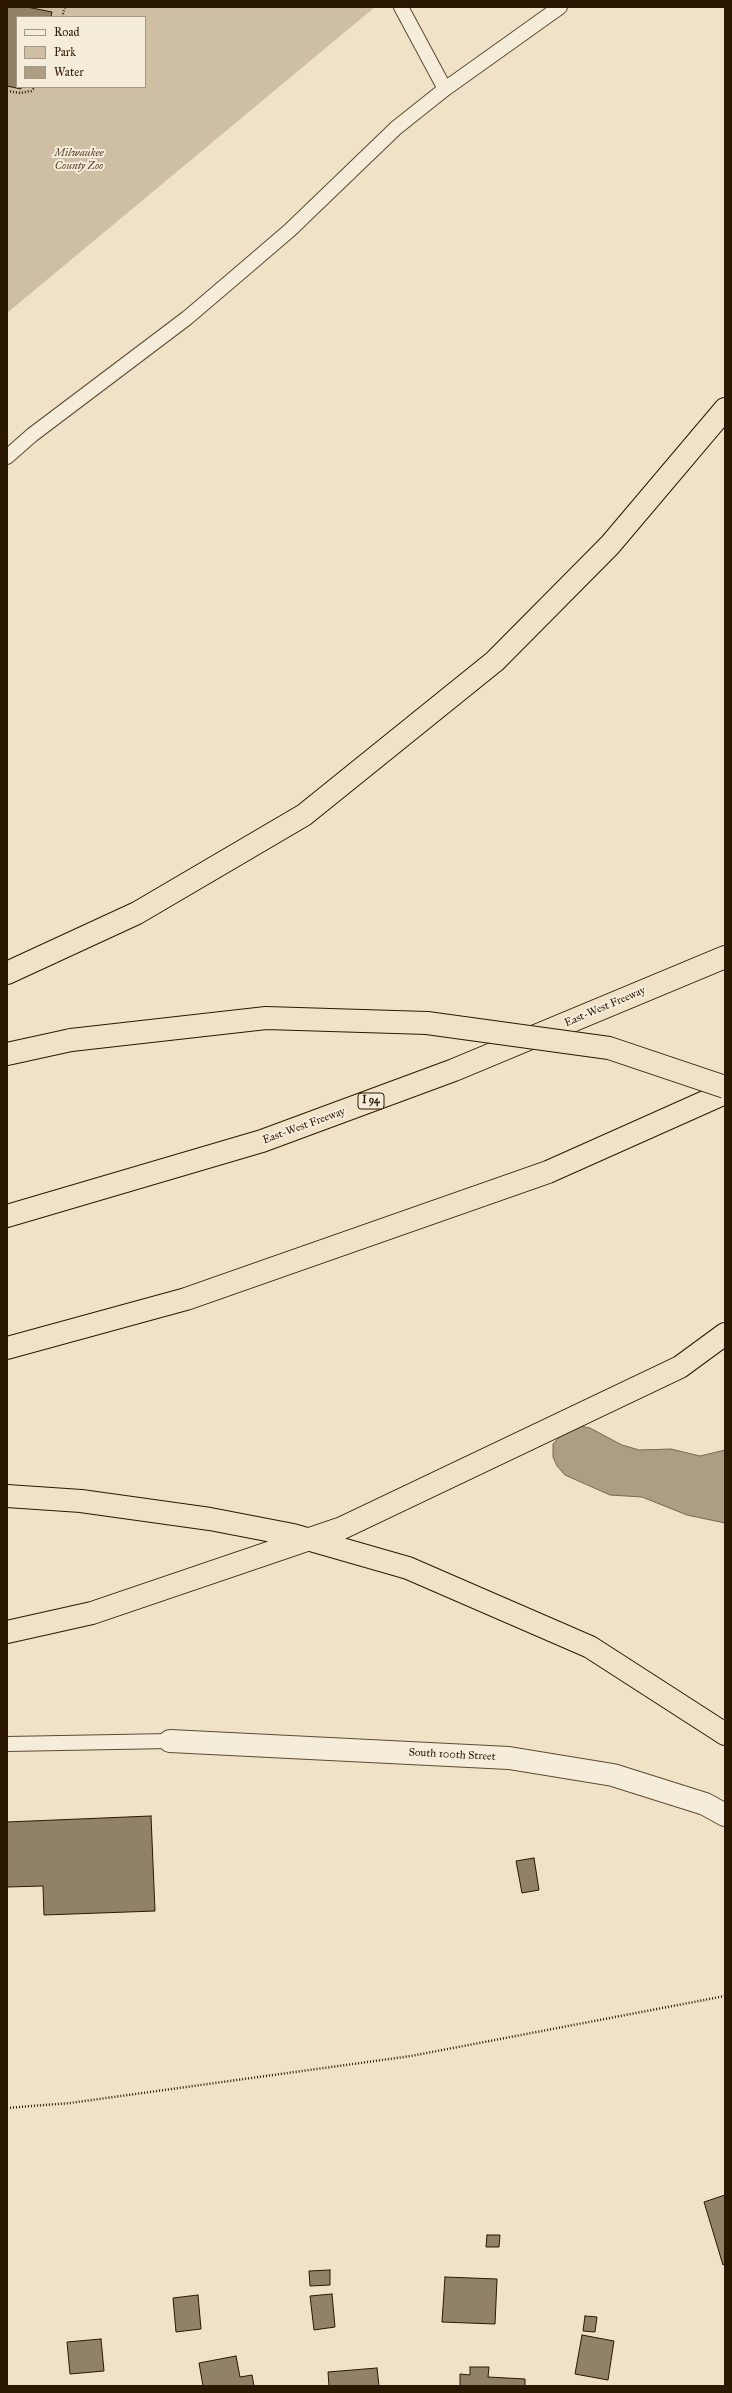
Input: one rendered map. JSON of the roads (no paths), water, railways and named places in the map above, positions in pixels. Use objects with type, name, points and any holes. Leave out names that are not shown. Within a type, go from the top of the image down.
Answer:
[{"type":"highway","points":[[7,973],[137,913],[304,815],[495,661],[610,545],[725,409]]},
{"type":"highway","name":"East-West Freeway","points":[[7,1216],[262,1141],[454,1070],[725,957]]},
{"type":"highway","points":[[7,1054],[71,1040],[266,1018],[427,1023],[609,1048],[725,1087]]},
{"type":"highway","points":[[7,1348],[186,1299],[533,1177],[725,1094]]},
{"type":"highway","points":[[7,1632],[92,1613],[342,1528],[680,1367],[725,1334]]},
{"type":"highway","points":[[7,1496],[88,1501],[153,1509],[234,1523],[329,1544],[408,1568],[590,1647],[725,1734]]},
{"type":"street","name":"South 100th Street","points":[[170,1742],[509,1758],[613,1776],[705,1804],[725,1815]]},
{"type":"lane","points":[[401,7],[445,89]]},
{"type":"lane","points":[[7,457],[32,435],[187,318],[242,272],[290,230],[396,128],[445,89],[560,7]]},
{"type":"lane","points":[[7,1744],[170,1742]]},
{"type":"water","points":[[576,1425],[590,1428],[622,1445],[639,1450],[671,1449],[700,1456],[725,1450],[725,1523],[687,1515],[642,1497],[610,1495],[565,1475],[557,1466],[553,1457],[553,1444],[562,1434]]},
{"type":"park label","name":"Milwaukee County Zoo","points":[[79,159]]}]
